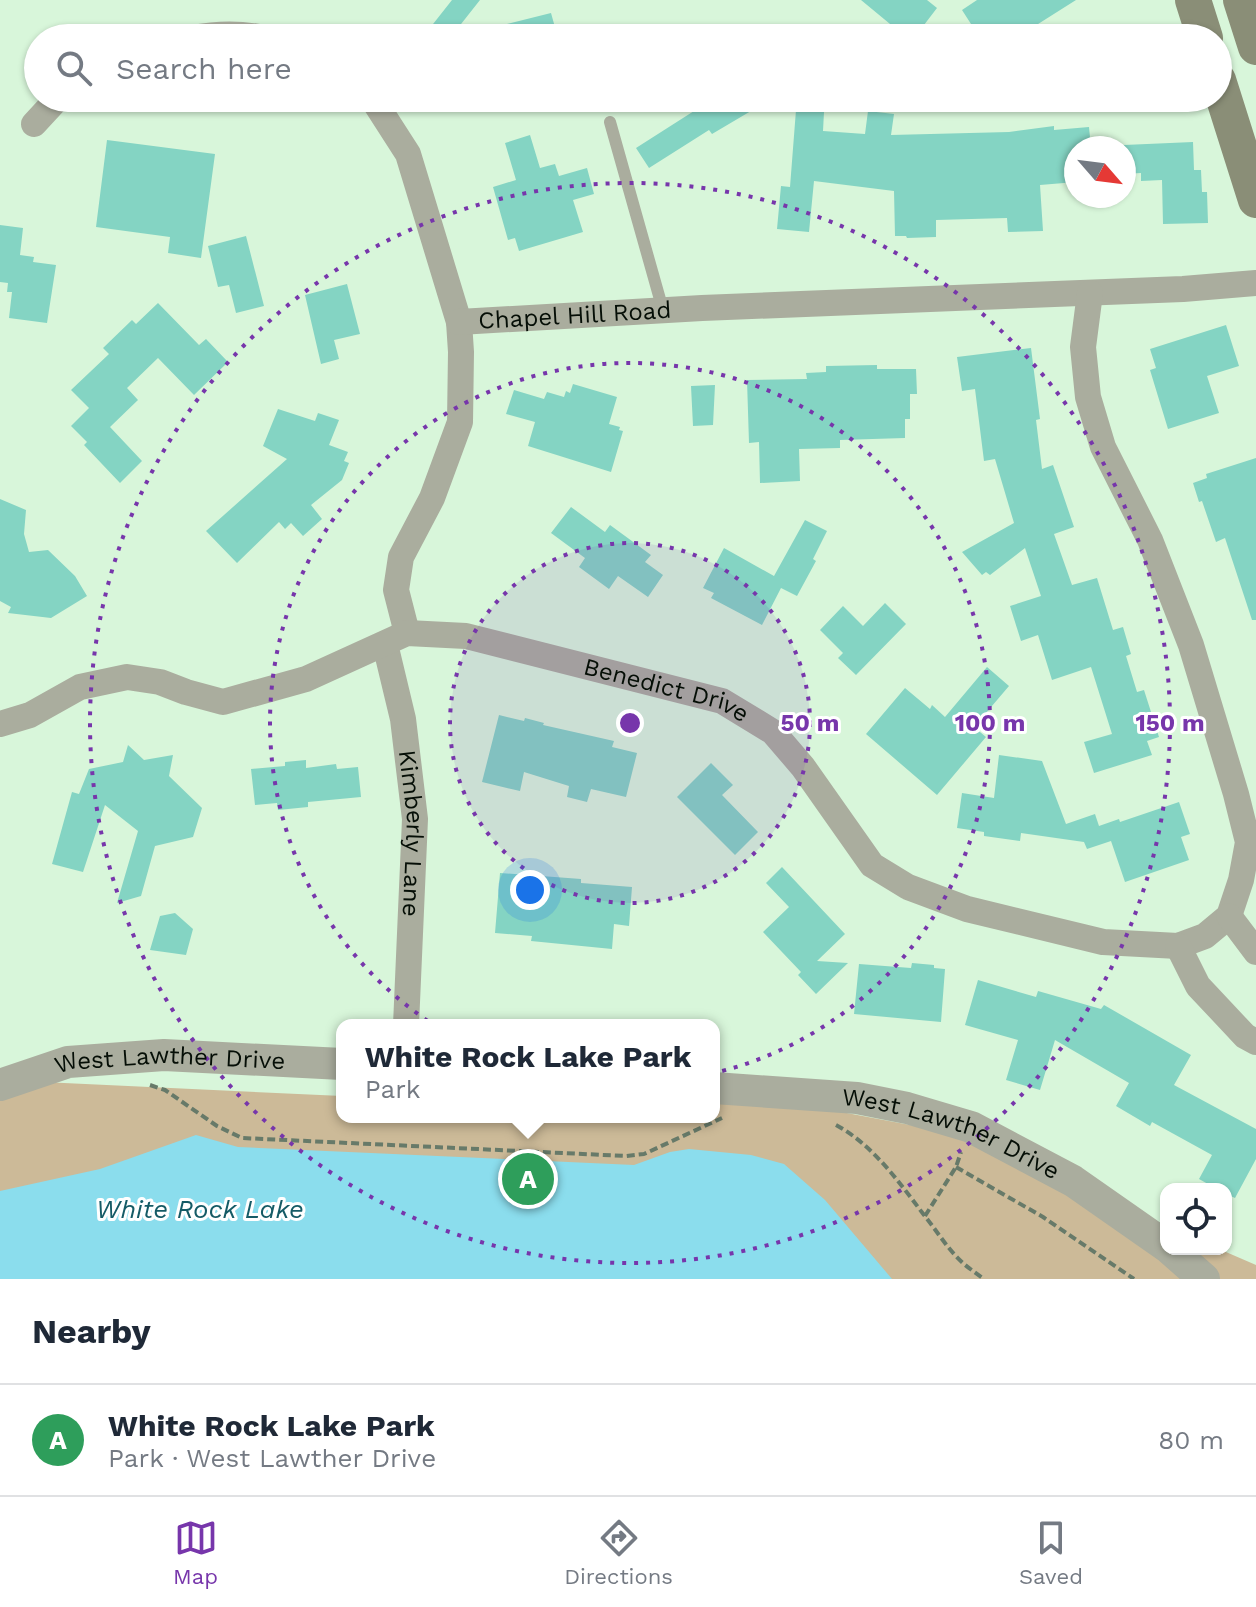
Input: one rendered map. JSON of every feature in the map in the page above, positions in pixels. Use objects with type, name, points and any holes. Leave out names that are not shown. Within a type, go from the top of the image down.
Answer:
[{"type":"main road","points":[[1193,0],[1201,24]]},
{"type":"main road","points":[[1241,0],[1256,47]]},
{"type":"main road","points":[[1228,112],[1256,200]]},
{"type":"street","points":[[34,124],[45,112]]},
{"type":"street","points":[[381,112],[408,154],[459,322]]},
{"type":"street","name":"Chapel Hill Road","points":[[396,639],[396,590],[401,557],[432,498],[460,422],[459,322],[663,310],[1183,289],[1256,283]]},
{"type":"street","points":[[1090,293],[1083,347],[1088,397],[1103,447],[1150,540],[1191,645],[1248,842],[1241,880],[1229,916],[1256,952]]},
{"type":"street","name":"Benedict Drive","points":[[396,639],[466,636],[722,701],[773,732],[803,767],[872,865],[908,887],[967,909],[1103,942],[1178,946],[1205,936],[1229,916]]},
{"type":"street","points":[[0,724],[30,715],[80,687],[127,677],[160,682],[223,702],[306,679],[396,639]]},
{"type":"street","name":"Kimberly Lane","points":[[396,639],[415,819],[406,1019]]},
{"type":"street","points":[[1178,946],[1198,986],[1245,1036],[1256,1042]]},
{"type":"street","name":"West Lawther Drive","points":[[0,1085],[68,1062],[164,1055],[336,1064]]},
{"type":"street","name":"West Lawther Drive","points":[[721,1102],[857,1098],[907,1108],[971,1127],[1073,1181],[1160,1241]]},
{"type":"street","name":"West Lawther Drive","points":[[1177,1255],[1204,1279]]},
{"type":"lane","points":[[610,122],[663,310]]},
{"type":"path","points":[[144,1083],[165,1090],[217,1126],[242,1138],[626,1156],[644,1154],[708,1123]]},
{"type":"path","points":[[828,1121],[854,1135],[874,1154],[940,1238],[963,1263],[984,1279]]},
{"type":"path","points":[[925,1216],[956,1167],[1043,1217],[1134,1279]]},
{"type":"shaded area","points":[[0,1080],[336,1096],[336,1123],[720,1123],[720,1102],[773,1099],[947,1132],[1160,1223],[1160,1255],[1232,1255],[1256,1265],[1256,1279],[0,1279]]},
{"type":"water","name":"White Rock Lake","points":[[196,1135],[238,1147],[634,1165],[670,1152],[689,1149],[751,1155],[784,1164],[825,1200],[892,1279],[0,1279],[0,1191],[100,1169]]},
{"type":"building","points":[[452,0],[480,0],[461,24],[433,24]]},
{"type":"building","points":[[861,0],[927,0],[937,8],[925,24],[890,24]]},
{"type":"building","points":[[977,0],[1076,0],[1038,24],[971,24],[962,10]]},
{"type":"building","points":[[551,13],[554,24],[507,24]]},
{"type":"building","points":[[692,112],[749,112],[712,134],[709,130],[649,168],[636,148]]},
{"type":"building","points":[[796,112],[824,112],[823,131],[865,134],[868,112],[894,114],[891,135],[1009,132],[1054,126],[1054,130],[1089,127],[1090,136],[1064,136],[1064,183],[1040,185],[1043,231],[1008,232],[1007,218],[936,220],[936,237],[895,236],[894,191],[814,181],[809,232],[777,229],[781,186],[790,187]]},
{"type":"building","points":[[530,135],[540,168],[555,164],[559,176],[587,168],[594,194],[573,200],[583,232],[519,251],[515,238],[508,240],[493,187],[516,180],[505,143]]},
{"type":"building","points":[[107,140],[215,154],[201,258],[168,253],[170,237],[96,227]]},
{"type":"building","points":[[1193,142],[1194,170],[1201,170],[1202,192],[1207,192],[1208,223],[1163,224],[1162,180],[1141,181],[1141,173],[1136,173],[1136,144]]},
{"type":"building","points":[[0,225],[23,228],[20,255],[34,257],[33,262],[56,265],[47,323],[9,318],[12,292],[7,292],[8,283],[0,282]]},
{"type":"building","points":[[246,236],[264,306],[236,313],[229,285],[218,287],[208,246]]},
{"type":"building","points":[[347,284],[360,334],[334,340],[339,359],[321,364],[305,295]]},
{"type":"building","points":[[158,303],[199,345],[206,339],[228,362],[194,395],[158,358],[127,388],[138,400],[110,427],[142,461],[120,483],[84,445],[87,442],[71,426],[89,408],[71,390],[109,354],[103,348],[132,320],[136,324]]},
{"type":"building","points":[[1226,325],[1239,366],[1207,376],[1219,413],[1168,429],[1150,370],[1156,368],[1150,349]]},
{"type":"building","points":[[1031,348],[1040,419],[1036,420],[1042,469],[1053,465],[1074,527],[1054,534],[1072,585],[1097,578],[1113,630],[1123,627],[1131,654],[1126,656],[1137,692],[1144,690],[1159,737],[1147,741],[1152,755],[1094,773],[1084,742],[1112,734],[1091,667],[1052,680],[1038,635],[1021,641],[1010,606],[1041,596],[1025,548],[990,575],[986,572],[982,575],[962,552],[1014,523],[995,459],[984,461],[975,389],[962,391],[957,357]]},
{"type":"building","points":[[877,365],[877,369],[916,369],[917,394],[910,394],[910,419],[905,419],[905,438],[840,440],[840,448],[799,449],[800,481],[760,483],[759,442],[749,443],[747,380],[807,379],[806,373],[826,372],[826,366]]},
{"type":"building","points":[[573,384],[617,397],[609,424],[623,431],[611,472],[528,446],[535,422],[506,414],[514,390],[544,399],[547,392],[564,397],[566,391],[570,393]]},
{"type":"building","points":[[715,385],[713,425],[693,426],[691,386]]},
{"type":"building","points":[[278,409],[315,421],[318,413],[339,420],[329,445],[348,452],[344,461],[349,463],[342,480],[311,505],[322,519],[303,536],[291,523],[285,529],[279,522],[237,563],[206,531],[287,459],[263,446]]},
{"type":"building","points":[[1256,458],[1256,620],[1252,620],[1225,538],[1216,542],[1193,483],[1207,478],[1206,474]]},
{"type":"building","points":[[0,499],[26,510],[24,534],[29,552],[48,550],[75,576],[87,596],[51,618],[8,613],[11,607],[0,601]]},
{"type":"building","points":[[571,507],[605,532],[610,525],[651,555],[645,562],[663,575],[648,597],[618,576],[609,589],[579,567],[585,558],[551,533]]},
{"type":"building","points":[[805,520],[827,531],[813,559],[816,561],[797,596],[781,588],[762,625],[711,598],[714,593],[703,588],[724,548],[774,576]]},
{"type":"building","points":[[885,603],[906,624],[856,675],[838,658],[843,653],[820,630],[843,606],[863,626]]},
{"type":"building","points":[[987,667],[1009,686],[974,727],[986,737],[937,795],[866,734],[905,688],[945,717]]},
{"type":"building","points":[[499,715],[524,721],[525,718],[614,741],[612,747],[637,753],[626,797],[591,789],[587,802],[567,797],[569,786],[524,772],[520,791],[482,782]]},
{"type":"building","points":[[128,745],[144,760],[173,755],[169,776],[202,808],[193,837],[155,846],[141,896],[117,903],[138,831],[105,805],[83,872],[52,864],[72,792],[79,794],[89,769],[123,762]]},
{"type":"building","points":[[999,755],[1042,761],[1066,824],[1095,814],[1099,826],[1119,819],[1120,822],[1179,802],[1190,834],[1181,837],[1189,860],[1125,882],[1111,841],[1087,849],[1084,842],[1021,833],[1020,841],[957,828],[962,793],[994,798]]},
{"type":"building","points":[[306,760],[306,768],[336,764],[337,769],[358,767],[361,797],[308,802],[308,807],[278,810],[277,803],[255,805],[251,769],[285,766],[285,762]]},
{"type":"building","points":[[711,763],[733,785],[722,795],[758,832],[735,855],[677,797]]},
{"type":"building","points":[[782,867],[845,934],[817,961],[848,963],[816,994],[798,975],[801,972],[763,932],[789,907],[766,883]]},
{"type":"building","points":[[500,873],[581,879],[581,883],[632,887],[629,926],[614,924],[612,949],[531,941],[532,936],[495,933]]},
{"type":"building","points":[[175,913],[193,929],[186,955],[150,950],[160,916]]},
{"type":"building","points":[[912,963],[945,969],[941,1022],[854,1014],[859,964],[911,968]]},
{"type":"building","points":[[978,980],[1036,997],[1038,991],[1101,1009],[1104,1005],[1191,1055],[1174,1085],[1256,1129],[1256,1159],[1235,1198],[1232,1197],[1232,1183],[1206,1183],[1199,1179],[1212,1155],[1116,1106],[1129,1083],[1055,1040],[1040,1090],[1006,1080],[1018,1040],[965,1025]]},
{"type":"place","name":"White Rock Lake Park","points":[[528,1179]]}]
